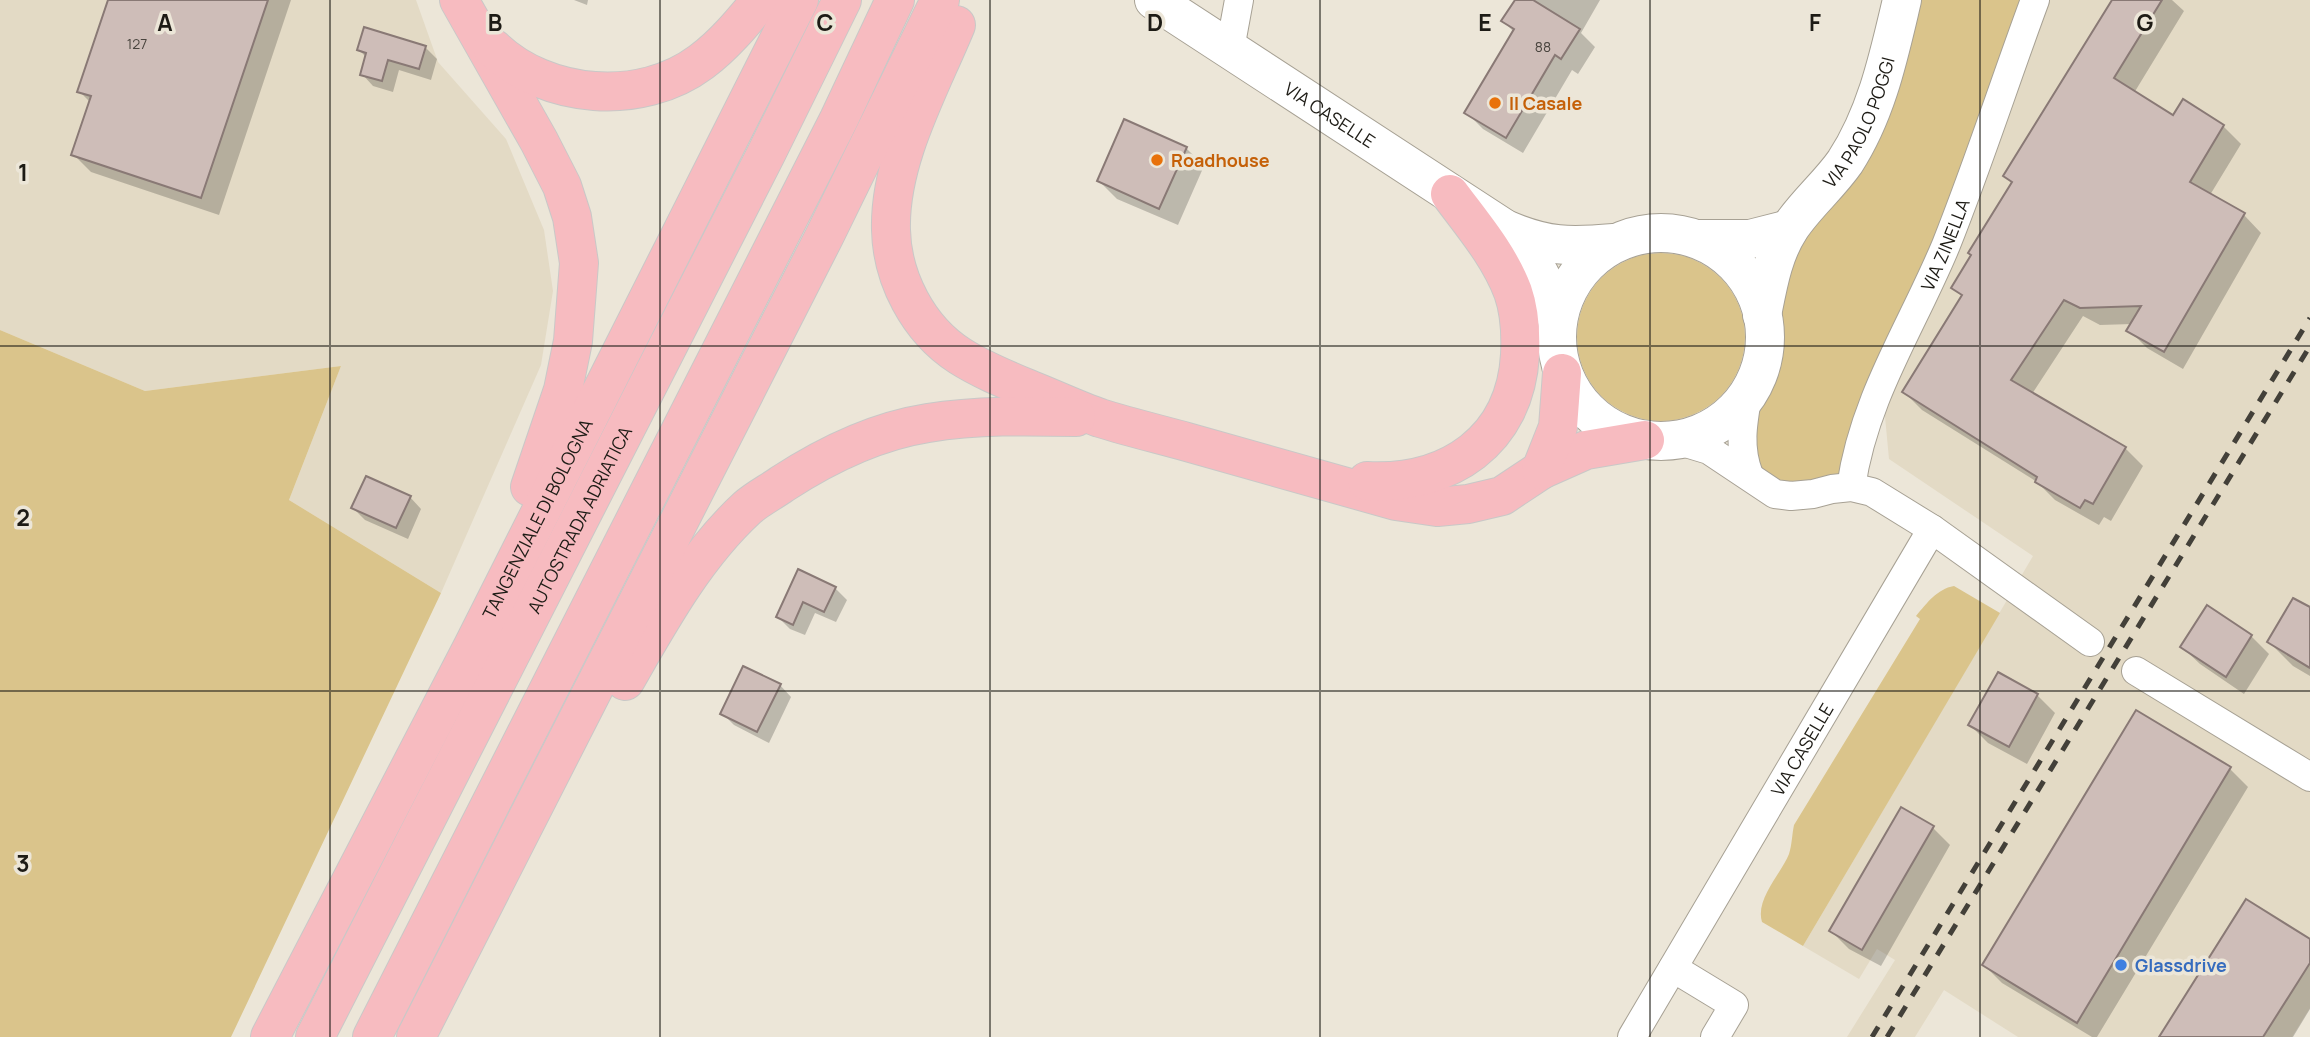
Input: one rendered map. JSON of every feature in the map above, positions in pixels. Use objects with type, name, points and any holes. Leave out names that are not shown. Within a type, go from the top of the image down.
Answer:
[{"type":"highway","points":[[459,0],[509,85],[562,186],[572,217],[579,263],[573,341],[563,390],[526,497],[489,570],[472,646]]},
{"type":"highway","points":[[478,34],[502,57],[523,71],[587,91],[622,92],[663,81],[700,62],[736,29],[761,0]]},
{"type":"highway","name":"TANGENZIALE DI BOLOGNA","points":[[270,1037],[722,157],[799,0]]},
{"type":"highway","name":"AUTOSTRADA ADRIATICA","points":[[315,1037],[842,0]]},
{"type":"highway","points":[[372,1037],[839,119],[895,0]]},
{"type":"highway","points":[[416,1037],[825,235],[940,0]]},
{"type":"highway","points":[[967,0],[915,120],[891,206],[893,255],[900,279],[924,322],[959,355],[1003,378],[1098,417],[1396,501],[1437,507],[1468,504],[1502,496],[1541,470],[1586,450],[1661,440]]},
{"type":"highway","points":[[1313,477],[1371,481],[1410,480],[1437,471],[1479,447],[1492,435],[1507,411],[1519,374],[1520,361],[1521,334],[1514,295],[1489,246],[1450,194]]},
{"type":"highway","points":[[1541,470],[1558,427],[1562,373]]},
{"type":"highway","points":[[547,781],[596,731],[665,610],[704,557],[748,508],[813,464],[878,437],[926,423],[1000,416],[1098,417]]},
{"type":"main road","name":"VIA CASELLE","points":[[1154,0],[1505,229],[1534,242],[1572,247],[1614,243]]},
{"type":"main road","name":"VIA PAOLO POGGI","points":[[1789,229],[1845,161],[1866,122],[1889,55],[1902,0]]},
{"type":"main road","name":"VIA CASELLE","points":[[1505,229],[1528,254],[1545,281],[1557,320],[1562,373],[1583,407],[1614,430],[1661,440],[1717,426],[1735,411],[1748,393],[1760,368],[1765,335],[1762,315],[1751,284],[1727,256],[1698,239]]},
{"type":"main road","name":"VIA CASELLE","points":[[1557,320],[1569,286],[1589,260],[1614,243],[1638,234],[1669,232],[1698,239],[1750,239],[1789,229]]},
{"type":"main road","name":"VIA CASELLE","points":[[1762,315],[1771,270],[1789,229]]},
{"type":"street","points":[[1230,49],[1239,0]]},
{"type":"street","name":"VIA ZINELLA","points":[[1851,487],[1856,454],[1865,423],[1882,380],[1945,246],[2035,0]]},
{"type":"street","name":"VIA CASELLE","points":[[1748,393],[1741,441],[1743,459],[1749,475]]},
{"type":"street","name":"VIA CASELLE","points":[[1661,440],[1709,450],[1775,494],[1791,496],[1851,487],[1872,492],[1931,529],[2090,642]]},
{"type":"street","name":"VIA CASELLE","points":[[1633,1037],[1931,529]]},
{"type":"street","points":[[2136,670],[2310,777]]},
{"type":"street","points":[[1673,968],[1734,1005],[1715,1037]]},
{"type":"shaded area","points":[[0,0],[416,0],[438,62],[506,139],[544,230],[553,291],[541,365],[441,593],[289,500],[341,366],[145,391],[0,330]]},
{"type":"shaded area","points":[[1902,0],[2035,0],[1851,487],[1775,494],[1741,441],[1748,393],[1760,367],[1765,335],[1762,315],[1825,186]]},
{"type":"shaded area","points":[[2023,0],[2310,0],[2310,1008],[2292,1037],[2018,1037],[1944,990],[1915,1037],[1847,1037],[1895,960],[1877,949],[1859,979],[1803,946],[2033,556],[1889,459],[1884,406]]},
{"type":"shaded area","points":[[1661,253],[1693,260],[1708,267],[1720,278],[1731,290],[1738,305],[1745,337],[1738,369],[1731,384],[1720,396],[1708,407],[1693,414],[1661,421],[1629,414],[1614,407],[1602,396],[1591,384],[1584,369],[1577,337],[1584,305],[1591,290],[1602,278],[1614,267],[1629,260]]},
{"type":"shaded area","points":[[0,330],[145,391],[341,366],[289,500],[441,593],[231,1037],[0,1037]]},
{"type":"shaded area","points":[[1954,586],[2000,613],[1803,946],[1762,922],[1761,913],[1765,896],[1789,854],[1794,825],[1920,619],[1916,616],[1937,593]]},
{"type":"building","points":[[108,0],[268,0],[201,198],[71,155],[91,96],[77,92]]},
{"type":"building","points":[[1515,0],[1533,0],[1580,29],[1561,59],[1555,55],[1506,138],[1464,113],[1514,29],[1501,21]]},
{"type":"building","points":[[2112,0],[2162,0],[2114,78],[2173,115],[2183,99],[2224,125],[2190,182],[2245,213],[2164,352],[2126,331],[2141,306],[2080,308],[2064,300],[2011,380],[2126,447],[2093,504],[2085,500],[2080,508],[2035,482],[2037,477],[1902,392],[1962,295],[1951,288],[1971,255],[1968,253],[2012,182],[2003,176]]},
{"type":"building","points":[[364,27],[426,46],[419,69],[388,60],[382,81],[360,75],[366,53],[357,50]]},
{"type":"building","points":[[1124,119],[1187,147],[1159,209],[1097,181]]},
{"type":"building","points":[[366,476],[411,496],[396,528],[351,508]]},
{"type":"building","points":[[798,569],[836,587],[824,612],[803,602],[793,625],[776,617]]},
{"type":"building","points":[[2293,598],[2310,607],[2310,668],[2267,642]]},
{"type":"building","points":[[2207,605],[2252,635],[2226,677],[2180,647]]},
{"type":"building","points":[[743,666],[781,684],[757,732],[720,714]]},
{"type":"building","points":[[1998,672],[2038,694],[2009,747],[1968,725]]},
{"type":"building","points":[[2136,710],[2231,767],[2077,1023],[1982,965]]},
{"type":"building","points":[[1901,807],[1934,826],[1862,950],[1829,931]]},
{"type":"building","points":[[2246,899],[2310,939],[2310,963],[2263,1037],[2159,1037]]},
{"type":"railway","points":[[1872,1037],[2310,318]]},
{"type":"railway","points":[[1887,1037],[2310,346]]},
{"type":"place","name":"Il Casale","points":[[1495,103]]},
{"type":"place","name":"Roadhouse","points":[[1157,160]]},
{"type":"place","name":"Glassdrive","points":[[2121,965]]}]
